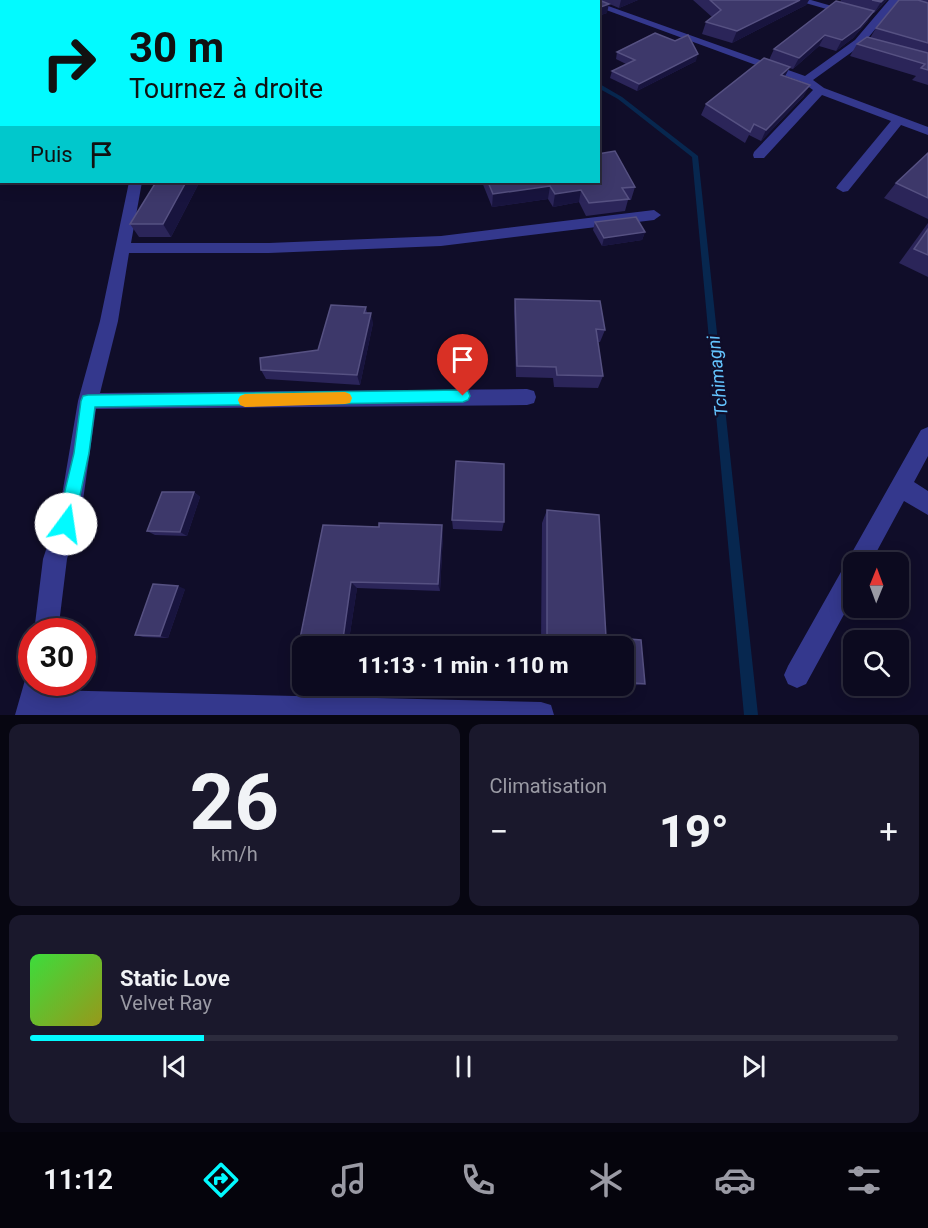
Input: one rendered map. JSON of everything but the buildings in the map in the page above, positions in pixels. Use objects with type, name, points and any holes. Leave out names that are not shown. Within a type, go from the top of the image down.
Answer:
[{"type":"street","points":[[800,0],[856,14]]},
{"type":"street","points":[[806,80],[865,43],[873,19],[896,2]]},
{"type":"street","points":[[600,5],[806,80],[820,90],[928,131]]},
{"type":"street","points":[[759,155],[820,90]]},
{"type":"street","points":[[843,188],[899,120]]},
{"type":"street","points":[[48,618],[56,559],[71,507],[88,401],[108,321],[135,183]]},
{"type":"street","points":[[121,248],[269,248],[441,241],[654,214]]},
{"type":"street","points":[[88,401],[527,397]]},
{"type":"street","points":[[865,552],[928,436]]},
{"type":"street","points":[[901,486],[928,504]]},
{"type":"street","points":[[797,675],[843,592]]},
{"type":"street","points":[[32,700],[248,711],[542,715]]},
{"type":"waterway","name":"Tchimagni","points":[[600,86],[620,98],[695,156],[751,715]]},
{"type":"slow traffic","points":[[245,400],[345,398]]},
{"type":"route","points":[[66,524],[81,453],[88,401],[463,396]]}]
